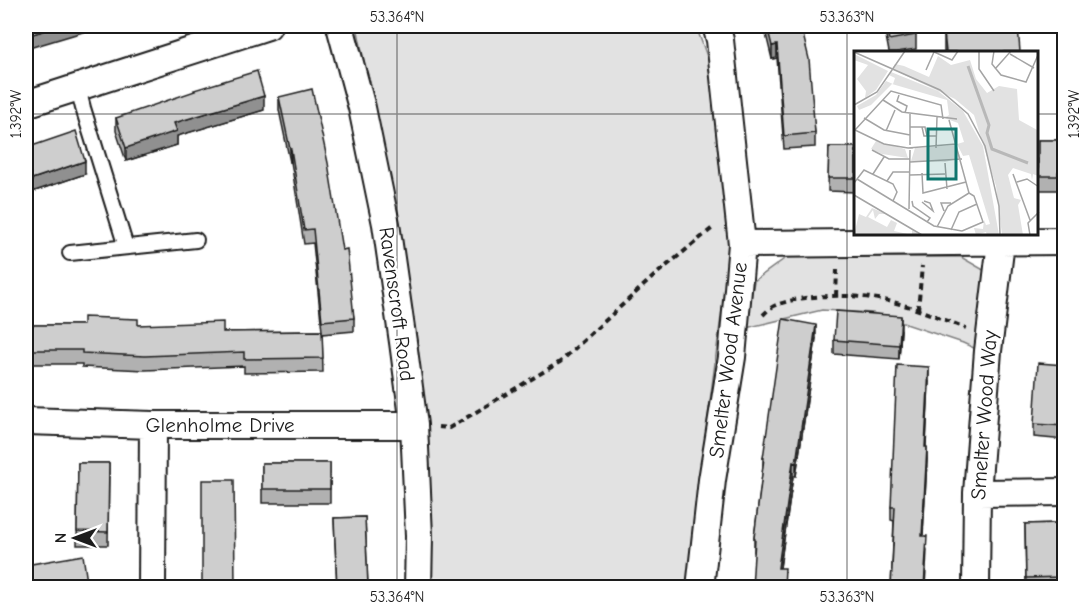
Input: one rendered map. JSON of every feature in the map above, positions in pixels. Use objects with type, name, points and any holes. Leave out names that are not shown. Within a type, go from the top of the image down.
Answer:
[{"type":"street","points":[[26,104],[268,26]]},
{"type":"street","name":"Ravenscroft Road","points":[[340,26],[362,108],[386,224],[414,425],[419,536],[418,588]]},
{"type":"street","name":"Smelter Wood Avenue","points":[[700,588],[712,480],[732,357],[742,244],[720,40],[716,26]]},
{"type":"street","points":[[742,244],[1065,241]]},
{"type":"street","name":"Smelter Wood Way","points":[[976,588],[977,493],[988,351],[1001,242]]},
{"type":"street","name":"Glenholme Drive","points":[[26,421],[153,425],[414,425]]},
{"type":"street","points":[[152,588],[153,425]]},
{"type":"street","points":[[977,493],[1065,492]]},
{"type":"lane","points":[[78,88],[126,248]]},
{"type":"lane","points":[[70,253],[196,240]]},
{"type":"path","points":[[414,425],[449,428],[560,362],[654,276],[739,207]]},
{"type":"path","points":[[836,296],[837,265]]},
{"type":"path","points":[[918,310],[922,266]]},
{"type":"path","points":[[760,317],[772,307],[804,298],[836,296],[878,299],[918,310],[975,331]]},
{"type":"shaded area","points":[[357,26],[696,26],[710,65],[731,240],[695,516],[692,587],[431,587],[431,524],[405,269]]},
{"type":"shaded area","points":[[787,257],[961,257],[987,272],[978,350],[873,313],[822,310],[746,328],[754,281]]},
{"type":"building","points":[[26,26],[59,26],[26,36]]},
{"type":"building","points":[[767,26],[801,26],[809,59],[815,133],[784,136],[777,45],[772,46]]},
{"type":"building","points":[[886,26],[914,26],[916,35],[889,40]]},
{"type":"building","points":[[1018,26],[1020,51],[946,51],[944,32]]},
{"type":"building","points":[[257,71],[264,96],[174,123],[177,131],[126,148],[116,118],[194,90]]},
{"type":"building","points":[[312,89],[328,163],[342,250],[347,249],[354,318],[322,321],[313,229],[304,230],[291,149],[279,97]]},
{"type":"building","points":[[76,131],[85,161],[32,179],[29,168],[26,170],[26,148]]},
{"type":"building","points":[[1039,140],[1065,140],[1065,171],[1058,172],[1058,176],[1039,176]]},
{"type":"building","points":[[829,147],[854,147],[854,178],[828,178]]},
{"type":"building","points":[[1059,278],[1065,278],[1065,313],[1062,314]]},
{"type":"building","points":[[836,311],[901,316],[899,345],[834,340]]},
{"type":"building","points":[[83,317],[138,319],[138,325],[223,322],[223,332],[322,331],[323,358],[244,359],[244,352],[145,356],[82,353],[82,350],[26,350],[26,325],[83,325]]},
{"type":"building","points":[[783,319],[816,325],[778,568],[785,568],[784,588],[752,588],[754,538],[763,458]]},
{"type":"building","points":[[1038,363],[1065,365],[1065,426],[1034,424]]},
{"type":"building","points":[[897,365],[929,367],[922,536],[927,536],[924,588],[891,588],[895,507],[891,507]]},
{"type":"building","points":[[26,455],[28,455],[27,484],[26,484]]},
{"type":"building","points":[[78,463],[109,463],[108,532],[77,531]]},
{"type":"building","points":[[262,463],[330,463],[330,489],[262,489]]},
{"type":"building","points":[[202,480],[234,480],[235,588],[202,588]]},
{"type":"building","points":[[365,517],[368,586],[337,588],[334,518]]},
{"type":"building","points":[[1060,523],[1061,577],[1026,578],[1025,524]]},
{"type":"building","points":[[83,555],[87,582],[51,588],[26,588],[26,565]]}]
